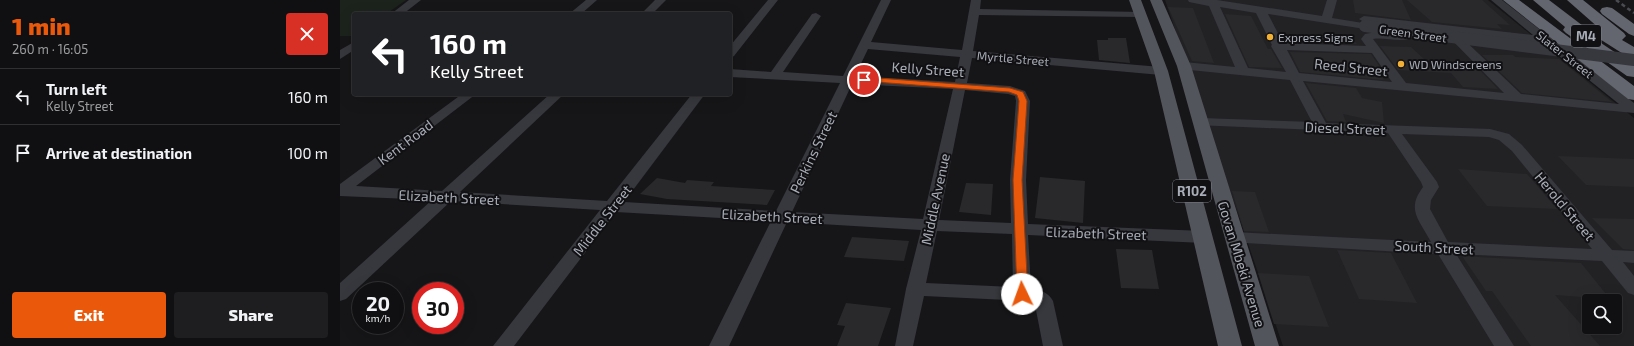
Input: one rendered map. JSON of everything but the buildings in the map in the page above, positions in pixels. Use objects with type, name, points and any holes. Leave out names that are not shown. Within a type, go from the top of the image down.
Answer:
[{"type":"highway","points":[[1510,0],[1634,95]]},
{"type":"highway","points":[[1526,0],[1634,68]]},
{"type":"highway","name":"M4","points":[[1540,0],[1634,68]]},
{"type":"highway","name":"M4","points":[[1557,0],[1600,32],[1634,54]]},
{"type":"highway","points":[[1574,0],[1634,49]]},
{"type":"highway","points":[[1592,0],[1634,31]]},
{"type":"main road","name":"Govan Mbeki Avenue","points":[[1135,0],[1161,71],[1204,237],[1230,346]]},
{"type":"main road","name":"Govan Mbeki Avenue","points":[[1156,0],[1184,66],[1267,346]]},
{"type":"street","points":[[399,12],[416,0]]},
{"type":"street","points":[[577,12],[592,0]]},
{"type":"street","points":[[648,12],[661,0]]},
{"type":"street","points":[[732,51],[773,0]]},
{"type":"street","name":"Perkins Street","points":[[718,346],[866,45],[886,0]]},
{"type":"street","name":"Middle Avenue","points":[[904,344],[959,86],[968,54],[976,0]]},
{"type":"street","name":"Green Street","points":[[1193,0],[1212,1],[1326,20],[1446,29],[1548,40]]},
{"type":"street","points":[[1326,20],[1332,0]]},
{"type":"street","name":"Slater Street","points":[[1496,0],[1634,109]]},
{"type":"street","points":[[1212,1],[1243,71]]},
{"type":"street","points":[[1260,10],[1277,46],[1295,76],[1320,127]]},
{"type":"street","points":[[974,12],[1139,14]]},
{"type":"street","points":[[776,75],[816,16]]},
{"type":"street","name":"Green Street","points":[[1364,22],[1634,68]]},
{"type":"street","points":[[1446,29],[1518,99]]},
{"type":"street","points":[[1403,88],[1373,50],[1367,39],[1369,36],[1374,34],[1390,35],[1461,44]]},
{"type":"street","name":"Myrtle Street","points":[[866,45],[1161,71]]},
{"type":"street","points":[[340,55],[352,46]]},
{"type":"street","points":[[1277,46],[1373,50]]},
{"type":"street","name":"Reed Street","points":[[1184,66],[1634,109]]},
{"type":"street","name":"Kelly Street","points":[[732,73],[849,78],[1004,90],[1020,94],[1023,101],[1018,180],[1019,230]]},
{"type":"street","name":"Kent Road","points":[[340,190],[467,96]]},
{"type":"street","points":[[340,294],[445,196],[556,96]]},
{"type":"street","name":"Middle Street","points":[[504,346],[697,96]]},
{"type":"street","name":"Diesel Street","points":[[1200,122],[1490,134]]},
{"type":"street","points":[[1392,129],[1431,187],[1423,198],[1421,203],[1422,209],[1443,248],[1504,346]]},
{"type":"street","name":"Herold Street","points":[[1490,134],[1504,137],[1517,148],[1634,288]]},
{"type":"street","name":"Elizabeth Street","points":[[340,190],[1019,230],[1204,237]]},
{"type":"street","points":[[1019,230],[1022,294]]},
{"type":"street","name":"South Street","points":[[1234,238],[1634,257]]},
{"type":"street","points":[[915,289],[1034,295],[1044,301],[1053,346]]},
{"type":"shaded area","points":[[340,0],[406,0],[389,12],[352,12],[352,36],[340,36]]},
{"type":"shaded area","points":[[1165,0],[1488,0],[1634,118],[1634,346],[1283,346]]},
{"type":"railway","points":[[1616,0],[1634,13]]},
{"type":"place","name":"Express Signs","points":[[1270,37]]},
{"type":"place","name":"WD Windscreens","points":[[1401,64]]},
{"type":"route","points":[[864,80],[1010,90],[1020,94],[1023,101],[1018,180],[1022,294]]}]
